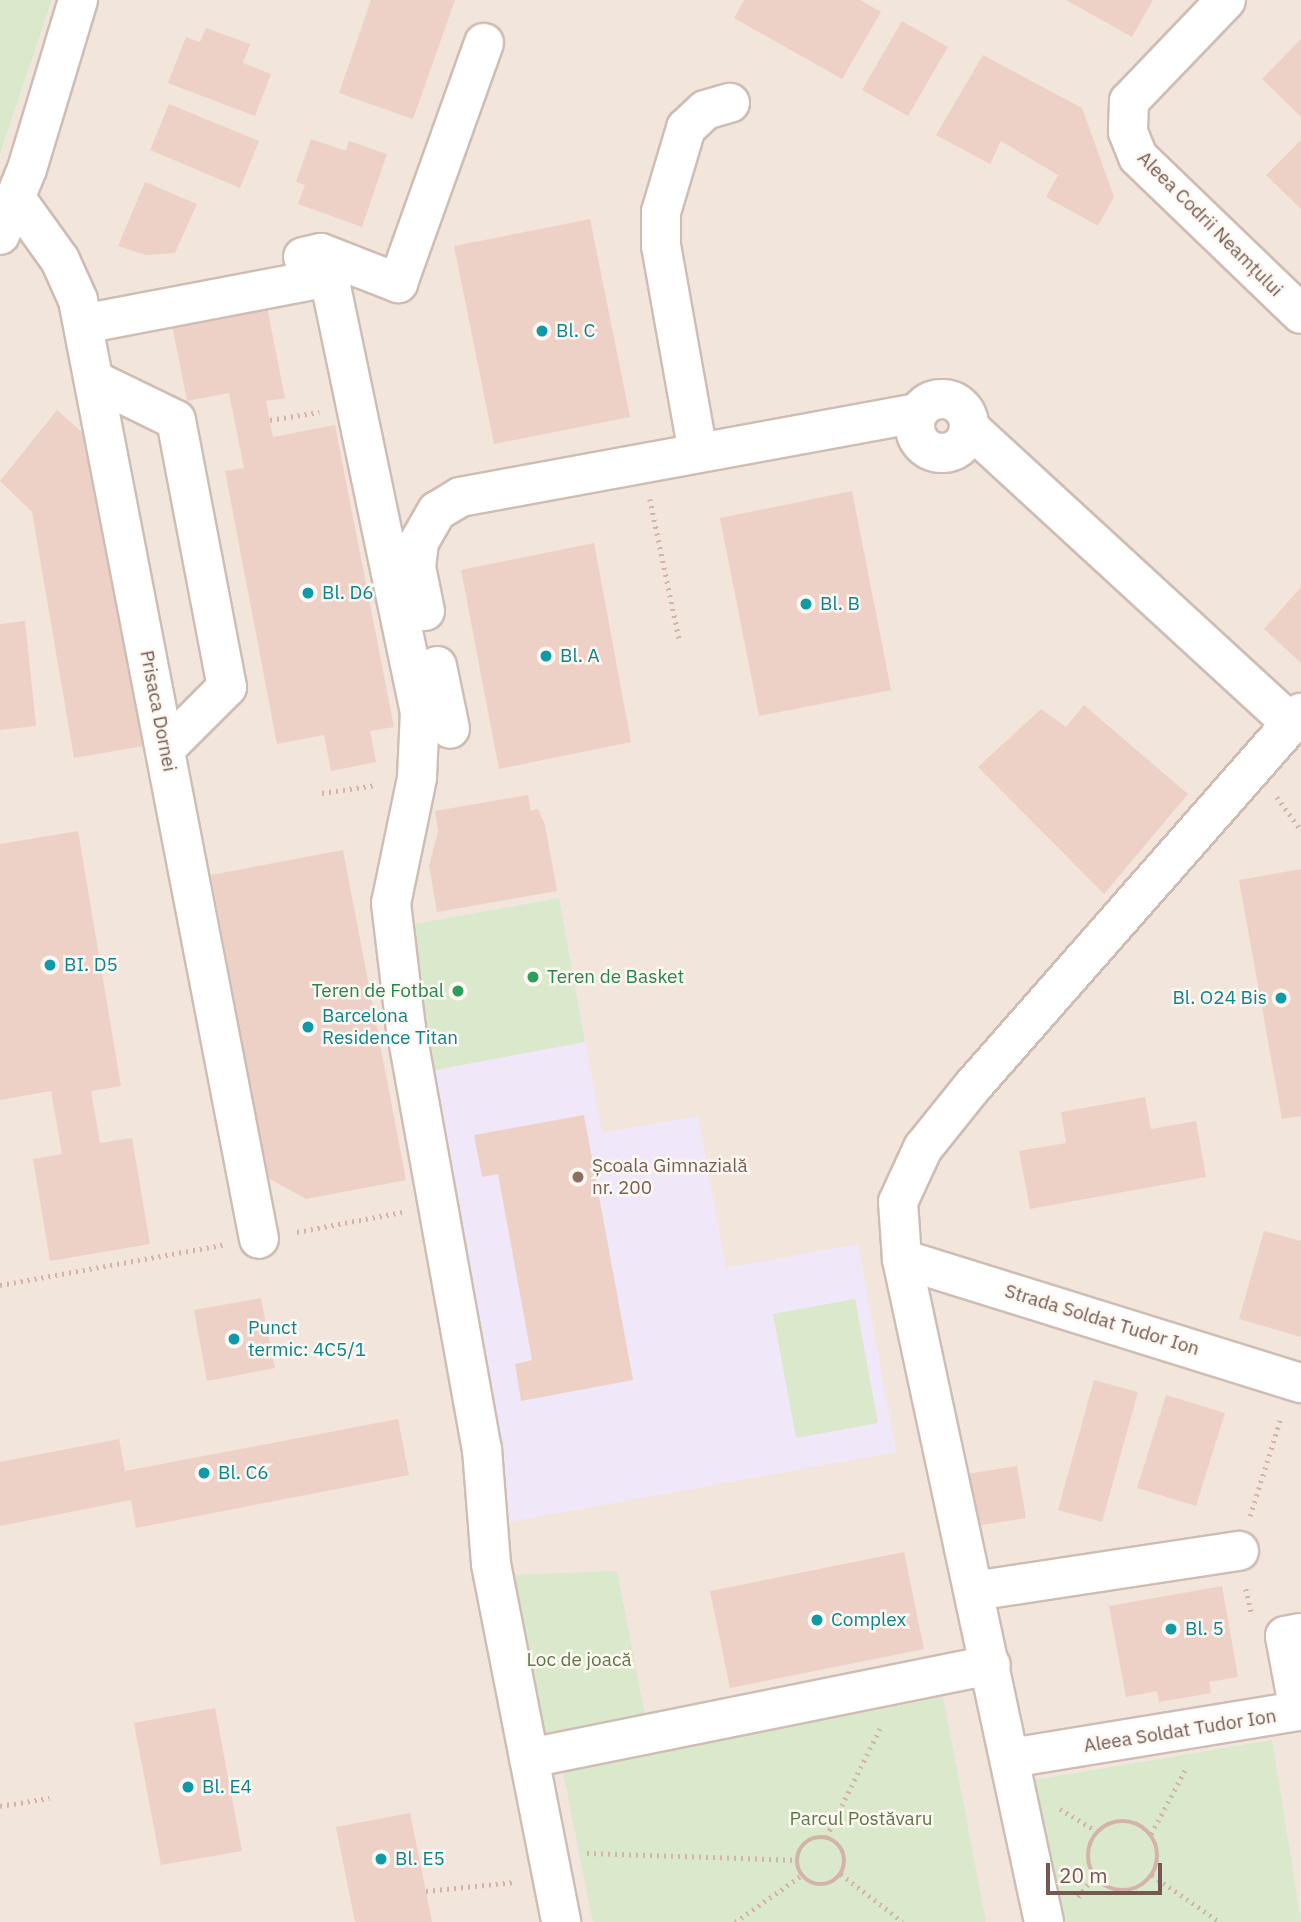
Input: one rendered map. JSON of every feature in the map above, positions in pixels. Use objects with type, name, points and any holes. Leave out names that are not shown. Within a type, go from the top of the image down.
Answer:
[{"type":"street","points":[[0,235],[17,200],[78,0]]},
{"type":"street","name":"Aleea Codrii Neamțului","points":[[1226,0],[1121,95],[1128,132],[1138,157],[1301,314]]},
{"type":"street","points":[[80,312],[321,253],[398,283],[484,43]]},
{"type":"street","points":[[698,453],[661,246],[661,212],[686,128],[705,110],[730,103]]},
{"type":"street","name":"Prisaca Dornei","points":[[17,200],[60,260],[80,312],[166,748],[258,1239]]},
{"type":"street","points":[[80,312],[329,277],[420,711],[418,778],[391,903],[436,1206],[482,1449],[491,1564],[561,1922]]},
{"type":"street","points":[[93,380],[176,420],[227,687],[166,748]]},
{"type":"street","points":[[450,729],[416,568],[424,528],[460,497],[917,413],[932,400],[952,400],[968,415],[970,428],[1296,718],[923,1148],[898,1202],[902,1259],[1044,1922]]},
{"type":"street","name":"Strada Soldat Tudor Ion","points":[[902,1259],[1301,1383]]},
{"type":"street","points":[[974,1591],[1239,1551]]},
{"type":"street","name":"Aleea Soldat Tudor Ion","points":[[1011,1758],[1299,1711],[1285,1636],[1301,1633]]},
{"type":"street","points":[[529,1758],[991,1665]]},
{"type":"path","points":[[270,420],[357,406]]},
{"type":"path","points":[[643,464],[680,642]]},
{"type":"path","points":[[322,793],[418,778]]},
{"type":"path","points":[[0,1278],[1,1286],[436,1206]]},
{"type":"path","points":[[827,1837],[901,1684]]},
{"type":"path","points":[[1151,1835],[1208,1727]]},
{"type":"path","points":[[0,1806],[49,1798]]},
{"type":"path","points":[[1119,1821],[1151,1835],[1158,1854],[1152,1875],[1135,1889],[1112,1889],[1094,1876],[1088,1853],[1098,1832],[1119,1821]]},
{"type":"path","points":[[802,1875],[797,1860],[806,1842],[827,1837]]},
{"type":"path","points":[[802,1875],[827,1884],[841,1874],[845,1856],[827,1837]]},
{"type":"path","points":[[426,1891],[550,1865],[797,1860]]},
{"type":"path","points":[[841,1874],[903,1922]]},
{"type":"path","points":[[735,1922],[802,1875]]},
{"type":"path","points":[[1152,1875],[1220,1922]]},
{"type":"shaded area","points":[[52,0],[1301,0],[1301,1922],[0,1922],[0,156]]},
{"type":"shaded area","name":"Școala Gimnazială nr. 200","points":[[559,898],[602,1133],[698,1116],[726,1268],[858,1244],[896,1452],[509,1522],[401,927]]},
{"type":"green space","points":[[0,0],[52,0],[0,155]]},
{"type":"green space","points":[[559,898],[585,1042],[435,1070],[409,925]]},
{"type":"green space","points":[[855,1299],[878,1423],[796,1438],[773,1314]]},
{"type":"green space","name":"Loc de joacă","points":[[617,1571],[647,1727],[539,1747],[508,1575]]},
{"type":"green space","name":"Parcul Postăvaru","points":[[943,1697],[986,1922],[593,1922],[563,1771]]},
{"type":"green space","points":[[1272,1740],[1301,1922],[1064,1922],[1034,1780]]},
{"type":"building","points":[[371,0],[455,0],[413,119],[339,93]]},
{"type":"building","points":[[744,0],[860,0],[881,12],[842,79],[734,18]]},
{"type":"building","points":[[1066,0],[1153,0],[1132,37]]},
{"type":"building","points":[[902,21],[948,47],[908,116],[862,90]]},
{"type":"building","points":[[206,28],[250,44],[243,63],[271,74],[255,116],[168,83],[186,37],[200,42]]},
{"type":"building","points":[[1301,39],[1301,117],[1262,79]]},
{"type":"building","points":[[983,55],[1082,108],[1114,197],[1098,226],[1046,197],[1058,175],[1001,141],[990,164],[936,135]]},
{"type":"building","points":[[169,104],[259,141],[240,188],[150,150]]},
{"type":"building","points":[[311,139],[346,151],[349,141],[387,154],[362,227],[298,204],[305,185],[296,182]]},
{"type":"building","points":[[1301,140],[1301,209],[1266,175]]},
{"type":"building","points":[[145,182],[197,204],[175,253],[146,255],[118,246]]},
{"type":"building","name":"Bl. C","points":[[590,219],[630,417],[494,444],[454,246]]},
{"type":"building","name":"Bl. D6","points":[[266,302],[285,398],[266,401],[273,437],[335,425],[394,727],[370,731],[376,762],[331,771],[324,735],[277,744],[225,471],[244,468],[229,393],[187,401],[171,320]]},
{"type":"building","points":[[57,410],[94,443],[149,745],[74,758],[32,512],[0,481]]},
{"type":"building","name":"Bl. B","points":[[852,491],[891,690],[759,716],[720,518]]},
{"type":"building","name":"Bl. A","points":[[594,543],[631,742],[499,769],[461,570]]},
{"type":"building","points":[[1301,587],[1301,663],[1264,629]]},
{"type":"building","points":[[25,621],[36,726],[0,730],[0,624]]},
{"type":"building","points":[[1084,705],[1188,794],[1104,894],[978,767],[1041,709],[1066,727]]},
{"type":"building","points":[[528,795],[531,811],[538,809],[545,825],[557,891],[437,912],[429,866],[438,831],[435,811]]},
{"type":"building","name":"BI. D5","points":[[78,831],[121,1086],[91,1091],[100,1143],[132,1138],[150,1244],[50,1261],[33,1159],[62,1154],[51,1091],[0,1100],[0,844]]},
{"type":"building","name":"Barcelona Residence Titan","points":[[343,850],[406,1180],[306,1199],[268,1178],[211,875]]},
{"type":"building","name":"Bl. O24 Bis","points":[[1301,869],[1301,1116],[1282,1119],[1239,880]]},
{"type":"building","points":[[1145,1097],[1151,1129],[1196,1121],[1206,1177],[1030,1209],[1019,1151],[1066,1143],[1061,1112]]},
{"type":"building","points":[[584,1115],[633,1380],[521,1401],[515,1364],[532,1360],[498,1174],[482,1177],[474,1135]]},
{"type":"building","points":[[1264,1231],[1301,1241],[1301,1337],[1239,1319]]},
{"type":"building","name":"Punct termic: 4C5/1","points":[[261,1298],[275,1368],[207,1381],[194,1310]]},
{"type":"building","points":[[1094,1380],[1138,1392],[1102,1522],[1058,1510]]},
{"type":"building","points":[[1166,1395],[1225,1413],[1196,1506],[1137,1488]]},
{"type":"building","name":"Bl. C6","points":[[398,1419],[409,1475],[136,1528],[131,1500],[0,1526],[0,1462],[119,1439],[125,1471]]},
{"type":"building","points":[[1017,1466],[1026,1518],[976,1526],[967,1474]]},
{"type":"building","name":"Complex","points":[[904,1552],[924,1649],[730,1688],[710,1591]]},
{"type":"building","name":"Bl. 5","points":[[1222,1586],[1238,1677],[1209,1682],[1211,1693],[1159,1702],[1157,1691],[1126,1697],[1109,1606]]},
{"type":"building","name":"Bl. E4","points":[[215,1708],[242,1851],[161,1865],[134,1723]]},
{"type":"building","name":"Bl. E5","points":[[410,1813],[432,1922],[355,1922],[336,1827]]},
{"type":"place","name":"Bl. C","points":[[542,331]]},
{"type":"place","name":"Bl. D6","points":[[308,593]]},
{"type":"place","name":"Bl. B","points":[[806,604]]},
{"type":"place","name":"Bl. A","points":[[546,656]]},
{"type":"place","name":"BI. D5","points":[[50,965]]},
{"type":"place","name":"Teren de Basket","points":[[533,977]]},
{"type":"place","name":"Teren de Fotbal","points":[[458,991]]},
{"type":"place","name":"Bl. O24 Bis","points":[[1281,998]]},
{"type":"place","name":"Barcelona Residence Titan","points":[[308,1027]]},
{"type":"place","name":"Școala Gimnazială nr. 200","points":[[578,1177]]},
{"type":"place","name":"Punct termic: 4C5/1","points":[[234,1339]]},
{"type":"place","name":"Bl. C6","points":[[204,1473]]},
{"type":"place","name":"Complex","points":[[817,1620]]},
{"type":"place","name":"Bl. 5","points":[[1171,1629]]},
{"type":"place","name":"Bl. E4","points":[[188,1787]]},
{"type":"place","name":"Bl. E5","points":[[381,1859]]}]
